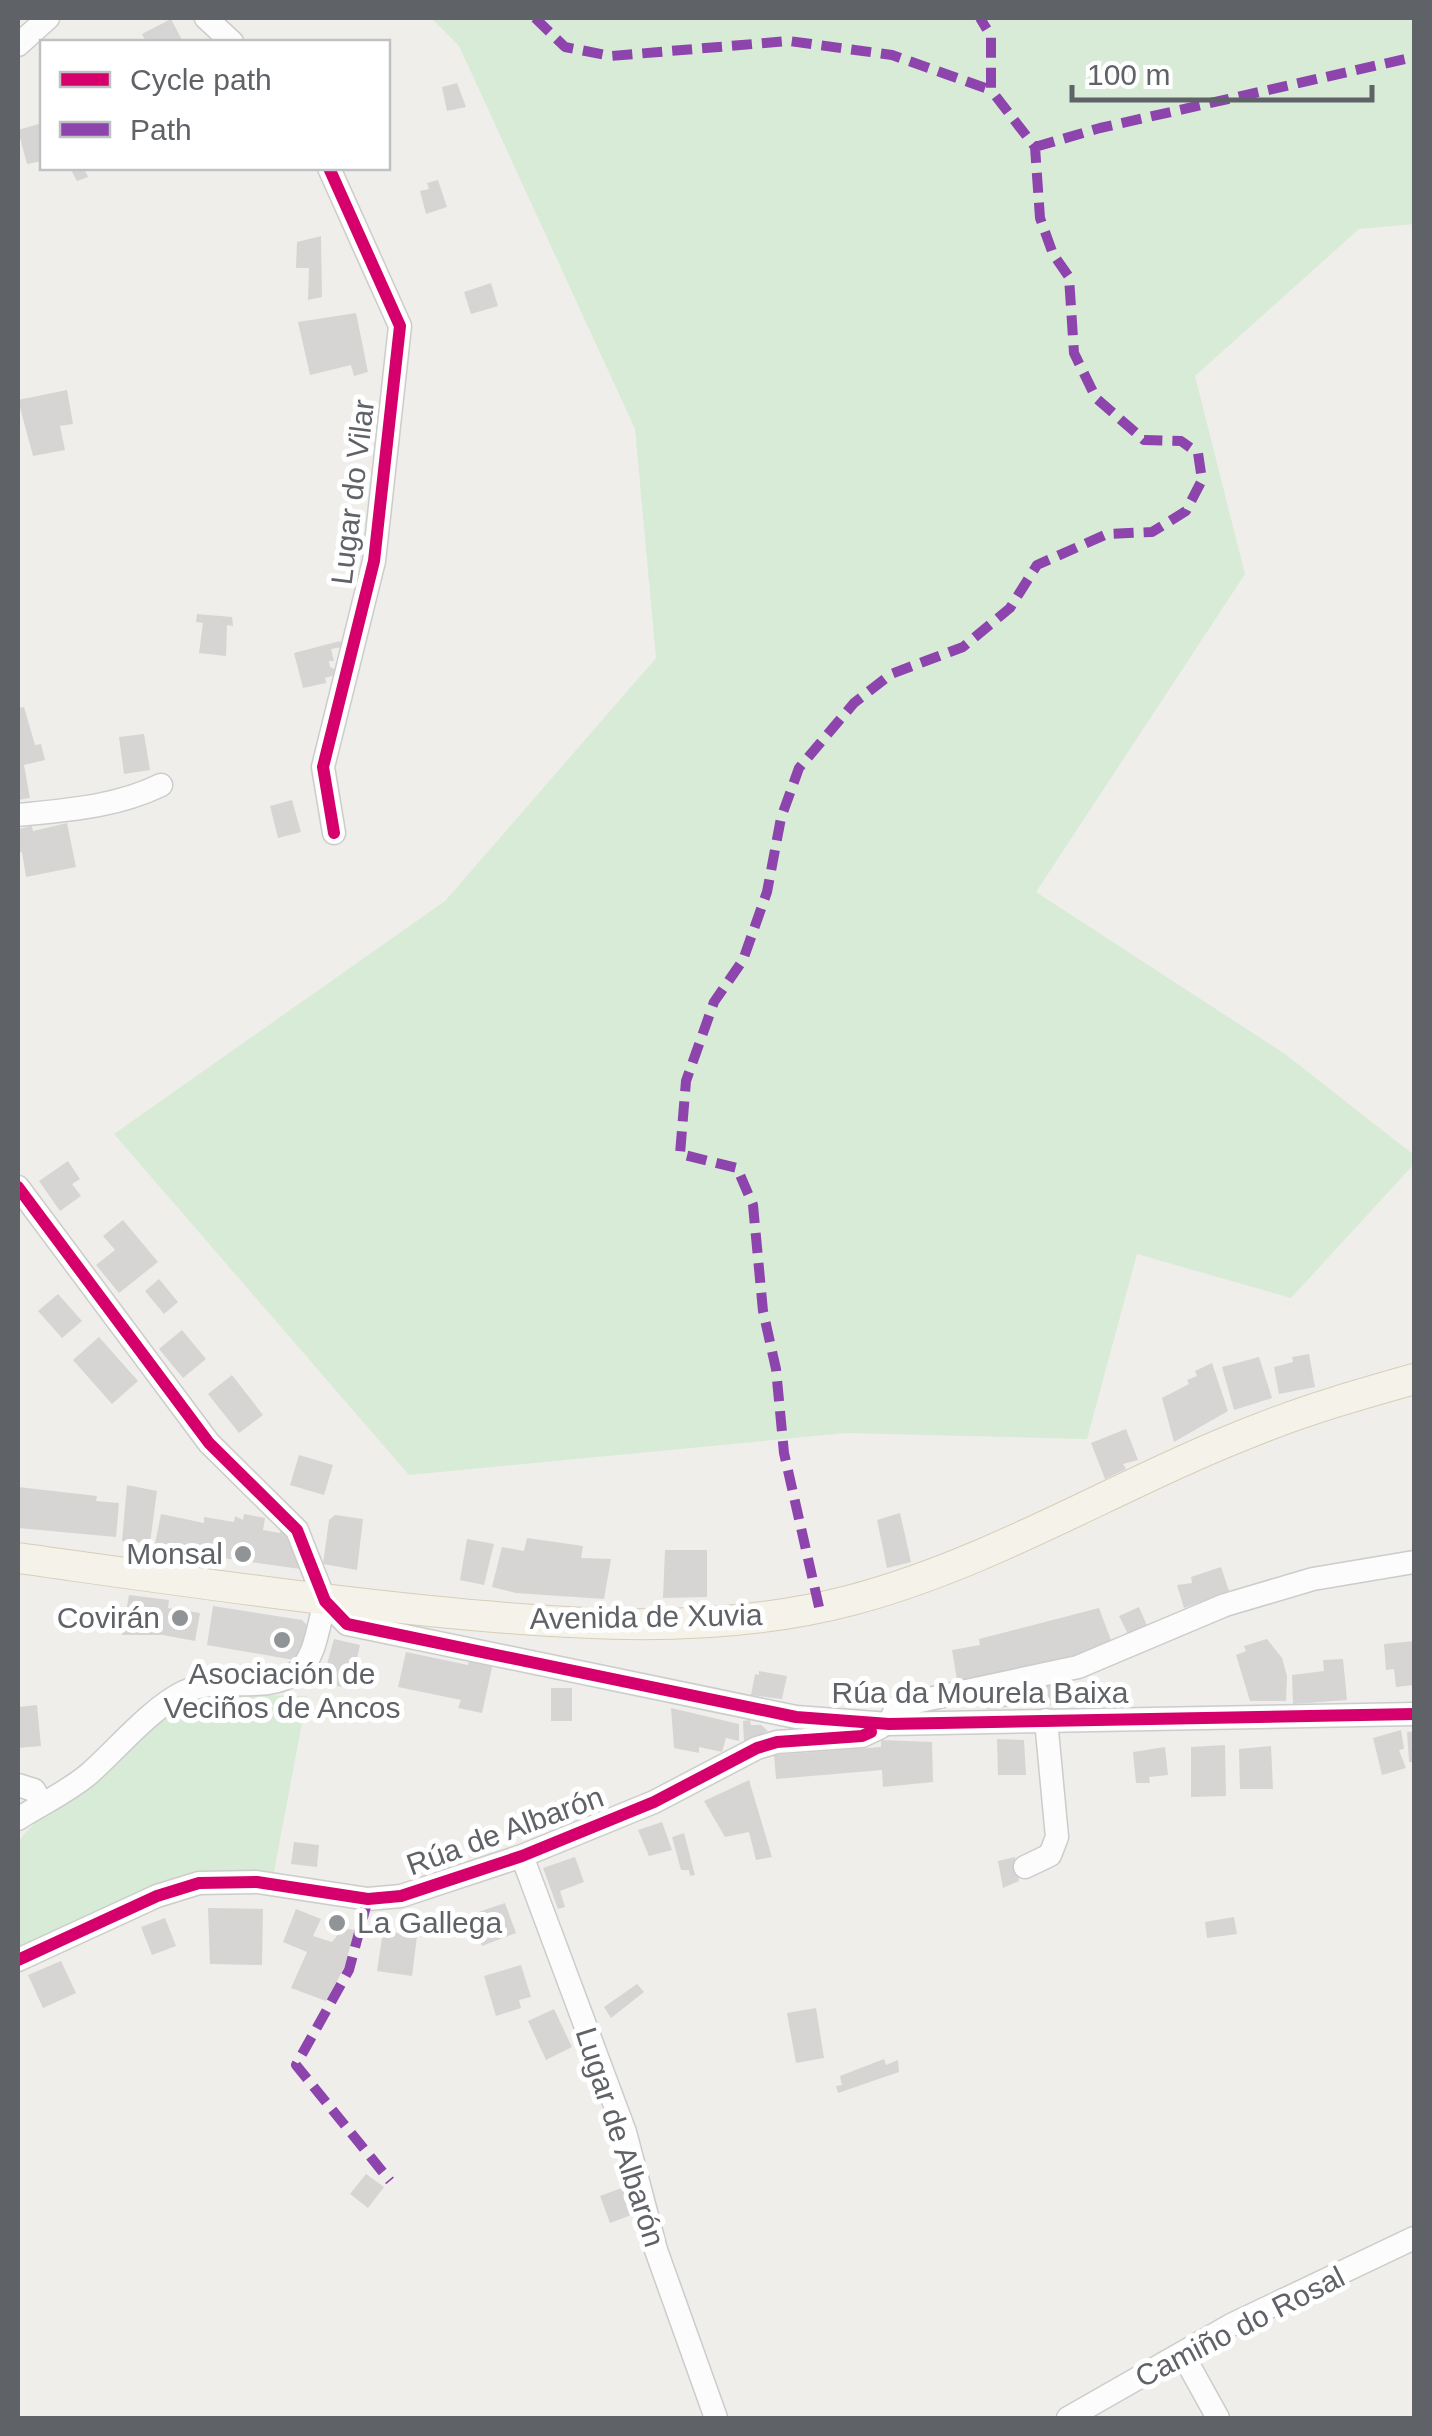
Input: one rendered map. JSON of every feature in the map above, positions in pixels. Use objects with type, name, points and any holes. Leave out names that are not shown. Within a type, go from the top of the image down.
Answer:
[{"type":"main road","name":"Avenida de Xuvia","points":[[18,1558],[325,1601],[521,1620],[611,1624],[728,1620],[820,1607],[947,1569],[1256,1430],[1414,1379]]},
{"type":"street","points":[[18,45],[48,18]]},
{"type":"street","points":[[206,18],[230,40]]},
{"type":"street","name":"Lugar do Vilar","points":[[330,170],[400,326],[374,561],[323,767],[334,834]]},
{"type":"street","points":[[18,815],[101,806],[135,798],[161,785]]},
{"type":"street","points":[[18,1187],[209,1443],[297,1530],[325,1601],[303,1668],[274,1682],[186,1690],[86,1776],[18,1819]]},
{"type":"street","points":[[888,1724],[902,1705],[1078,1667],[1224,1605],[1313,1578],[1414,1562]]},
{"type":"street","name":"Rúa da Mourela Baixa","points":[[325,1601],[347,1624],[796,1716],[888,1724],[1414,1714]]},
{"type":"street","points":[[1025,1866],[1050,1854],[1057,1837],[1046,1720]]},
{"type":"street","name":"Rúa de Albarón","points":[[18,1960],[157,1896],[199,1882],[257,1882],[368,1899],[401,1896],[522,1856],[654,1802],[757,1748],[777,1742],[862,1736],[888,1724]]},
{"type":"street","points":[[18,1785],[34,1790],[42,1804]]},
{"type":"street","name":"Lugar de Albarón","points":[[522,1856],[625,2132],[656,2250],[716,2418]]},
{"type":"street","name":"Camiño do Rosal","points":[[1068,2418],[1231,2325],[1414,2238]]},
{"type":"street","points":[[1182,2353],[1218,2418]]},
{"type":"green space","points":[[431,18],[1414,18],[1414,224],[1359,229],[1195,376],[1245,574],[1036,892],[1285,1054],[1414,1155],[1414,1164],[1291,1298],[1137,1254],[1087,1439],[846,1433],[409,1475],[114,1134],[445,901],[656,658],[635,429],[459,46]]},
{"type":"green space","points":[[212,1694],[307,1696],[273,1877],[220,1873],[18,1950],[18,1842],[54,1805],[135,1738],[179,1709]]},
{"type":"building","points":[[171,19],[182,40],[145,40],[142,34]]},
{"type":"building","points":[[457,83],[466,107],[447,111],[442,87]]},
{"type":"building","points":[[40,124],[40,161],[27,164],[18,130]]},
{"type":"building","points":[[71,170],[88,170],[88,177],[77,181]]},
{"type":"building","points":[[438,180],[447,207],[426,214],[420,191],[429,189],[427,183]]},
{"type":"building","points":[[321,236],[322,297],[308,300],[309,268],[296,268],[297,242]]},
{"type":"building","points":[[491,283],[498,306],[471,314],[464,292]]},
{"type":"building","points":[[356,313],[368,372],[354,376],[351,365],[310,375],[298,322]]},
{"type":"building","points":[[67,390],[73,424],[60,426],[65,450],[33,456],[18,400]]},
{"type":"building","points":[[197,614],[232,617],[233,626],[227,625],[226,656],[199,653],[203,623],[196,622]]},
{"type":"building","points":[[340,641],[342,647],[331,649],[334,661],[329,661],[330,667],[337,670],[335,675],[325,678],[326,683],[303,688],[294,653]]},
{"type":"building","points":[[24,707],[35,745],[41,744],[45,760],[24,765],[30,798],[18,800],[18,708]]},
{"type":"building","points":[[144,734],[150,770],[124,774],[119,737]]},
{"type":"building","points":[[292,800],[301,832],[278,838],[270,806]]},
{"type":"building","points":[[67,823],[76,867],[26,877],[22,852],[18,853],[18,829],[32,826],[33,831]]},
{"type":"building","points":[[68,1161],[80,1179],[72,1184],[81,1196],[60,1211],[39,1181]]},
{"type":"building","points":[[123,1220],[158,1262],[119,1293],[96,1265],[115,1250],[103,1236]]},
{"type":"building","points":[[159,1279],[178,1302],[164,1314],[145,1291]]},
{"type":"building","points":[[58,1294],[82,1321],[62,1338],[38,1311]]},
{"type":"building","points":[[182,1330],[206,1359],[183,1378],[159,1349]]},
{"type":"building","points":[[99,1337],[138,1381],[112,1404],[73,1360]]},
{"type":"building","points":[[1309,1354],[1315,1387],[1279,1394],[1274,1367],[1293,1362],[1292,1357]]},
{"type":"building","points":[[1259,1357],[1272,1398],[1234,1410],[1222,1367]]},
{"type":"building","points":[[1212,1363],[1228,1411],[1174,1442],[1162,1398],[1189,1384],[1187,1380],[1197,1376],[1195,1371]]},
{"type":"building","points":[[232,1375],[263,1415],[239,1433],[208,1394]]},
{"type":"building","points":[[1126,1429],[1138,1460],[1123,1464],[1126,1469],[1105,1479],[1091,1443]]},
{"type":"building","points":[[299,1455],[333,1465],[324,1495],[290,1485]]},
{"type":"building","points":[[127,1485],[157,1491],[150,1543],[122,1541]]},
{"type":"building","points":[[18,1487],[97,1496],[96,1501],[119,1503],[116,1537],[18,1528]]},
{"type":"building","points":[[900,1513],[911,1562],[887,1568],[877,1520]]},
{"type":"building","points":[[161,1514],[204,1523],[204,1517],[234,1522],[235,1516],[243,1520],[244,1514],[265,1518],[263,1530],[280,1533],[282,1521],[300,1569],[154,1548]]},
{"type":"building","points":[[335,1515],[363,1519],[357,1570],[323,1564],[329,1520]]},
{"type":"building","points":[[527,1538],[583,1546],[581,1558],[611,1559],[604,1599],[516,1593],[492,1587],[502,1547],[524,1551]]},
{"type":"building","points":[[467,1539],[494,1544],[484,1585],[460,1580]]},
{"type":"building","points":[[665,1550],[707,1550],[707,1597],[663,1598]]},
{"type":"building","points":[[1221,1567],[1229,1591],[1184,1608],[1177,1585],[1192,1583],[1191,1577]]},
{"type":"building","points":[[129,1595],[169,1600],[168,1608],[200,1613],[195,1641],[163,1635],[122,1635]]},
{"type":"building","points":[[213,1606],[302,1620],[307,1625],[301,1655],[294,1660],[207,1645]]},
{"type":"building","points":[[1139,1607],[1148,1628],[1128,1634],[1119,1616]]},
{"type":"building","points":[[1099,1608],[1112,1643],[1089,1657],[958,1686],[952,1650],[980,1645],[979,1639]]},
{"type":"building","points":[[334,1639],[360,1645],[350,1689],[322,1682]]},
{"type":"building","points":[[1267,1639],[1282,1658],[1287,1676],[1286,1701],[1250,1701],[1236,1655],[1246,1651],[1244,1646]]},
{"type":"building","points":[[1414,1641],[1414,1685],[1396,1687],[1394,1669],[1386,1670],[1384,1644]]},
{"type":"building","points":[[406,1652],[468,1665],[469,1658],[493,1663],[482,1713],[458,1708],[461,1700],[398,1687]]},
{"type":"building","points":[[1343,1659],[1347,1700],[1293,1704],[1292,1675],[1324,1671],[1323,1660]]},
{"type":"building","points":[[759,1671],[787,1676],[782,1699],[751,1695]]},
{"type":"building","points":[[1061,1676],[1065,1704],[1027,1707],[1025,1684]]},
{"type":"building","points":[[1019,1685],[1021,1706],[987,1709],[985,1693]]},
{"type":"building","points":[[551,1688],[572,1688],[572,1721],[551,1721]]},
{"type":"building","points":[[37,1705],[41,1746],[18,1748],[18,1707]]},
{"type":"building","points":[[671,1708],[739,1724],[739,1741],[726,1738],[722,1752],[699,1747],[699,1753],[674,1748]]},
{"type":"building","points":[[750,1720],[751,1725],[761,1725],[768,1731],[744,1742],[743,1721]]},
{"type":"building","points":[[1401,1730],[1404,1749],[1399,1750],[1406,1768],[1382,1775],[1373,1738]]},
{"type":"building","points":[[1414,1731],[1414,1762],[1409,1762],[1407,1732]]},
{"type":"building","points":[[997,1739],[1024,1740],[1026,1775],[998,1775]]},
{"type":"building","points":[[881,1740],[932,1742],[933,1782],[883,1787],[882,1770],[776,1779],[774,1755],[881,1747]]},
{"type":"building","points":[[1225,1745],[1226,1796],[1191,1797],[1191,1747]]},
{"type":"building","points":[[1271,1746],[1273,1789],[1240,1789],[1239,1749]]},
{"type":"building","points":[[1165,1747],[1168,1775],[1149,1777],[1150,1783],[1136,1783],[1133,1752]]},
{"type":"building","points":[[749,1780],[772,1857],[756,1860],[749,1832],[725,1837],[704,1801]]},
{"type":"building","points":[[662,1822],[672,1850],[649,1856],[638,1830]]},
{"type":"building","points":[[684,1833],[695,1875],[690,1876],[689,1870],[681,1870],[672,1837]]},
{"type":"building","points":[[294,1842],[319,1845],[317,1867],[291,1864]]},
{"type":"building","points":[[575,1857],[584,1882],[560,1891],[565,1907],[558,1909],[543,1868]]},
{"type":"building","points":[[1015,1857],[1019,1881],[1003,1888],[998,1861]]},
{"type":"building","points":[[505,1903],[516,1933],[482,1946],[470,1915]]},
{"type":"building","points":[[208,1908],[263,1909],[262,1965],[210,1964]]},
{"type":"building","points":[[296,1909],[321,1919],[313,1936],[332,1942],[343,1928],[355,1930],[344,1968],[326,2001],[291,1988],[307,1952],[283,1942]]},
{"type":"building","points":[[1234,1917],[1237,1934],[1207,1938],[1205,1922]]},
{"type":"building","points":[[165,1918],[176,1946],[152,1955],[141,1927]]},
{"type":"building","points":[[383,1931],[417,1936],[412,1976],[377,1971]]},
{"type":"building","points":[[61,1961],[76,1993],[43,2008],[28,1975]]},
{"type":"building","points":[[521,1965],[531,1997],[519,2000],[521,2008],[496,2016],[484,1976]]},
{"type":"building","points":[[637,1984],[644,1992],[611,2018],[604,2007]]},
{"type":"building","points":[[816,2008],[824,2058],[796,2063],[787,2013]]},
{"type":"building","points":[[554,2009],[572,2047],[546,2060],[528,2021]]},
{"type":"building","points":[[884,2059],[886,2065],[898,2060],[899,2072],[838,2093],[836,2086],[842,2085],[840,2076]]},
{"type":"building","points":[[366,2174],[384,2187],[368,2208],[350,2194]]},
{"type":"building","points":[[624,2187],[634,2214],[610,2223],[600,2196]]},
{"type":"marked path","points":[[535,18],[565,47],[611,56],[789,41],[892,55],[991,90]]},
{"type":"marked path","points":[[819,1607],[784,1453],[776,1369],[763,1311],[753,1205],[737,1168],[680,1154],[686,1081],[714,1002],[743,960],[767,892],[781,818],[799,768],[854,703],[891,674],[963,647],[1010,608],[1037,565],[1107,534],[1152,532],[1186,511],[1202,480],[1198,453],[1181,441],[1144,440],[1096,398],[1074,353],[1069,277],[1053,254],[1040,218],[1035,147],[991,90],[991,36],[980,18]]},
{"type":"marked path","points":[[1035,147],[1100,128],[1414,57]]},
{"type":"marked path","points":[[368,1899],[349,1970],[296,2065],[390,2181]]},
{"type":"cycle path","points":[[330,170],[400,326],[374,561],[323,767],[334,833]]},
{"type":"cycle path","points":[[18,1187],[209,1443],[297,1530],[325,1601],[347,1624],[796,1717],[889,1724],[1414,1714]]},
{"type":"cycle path","points":[[18,1960],[157,1896],[199,1883],[257,1882],[368,1899],[401,1896],[522,1856],[654,1802],[757,1748],[777,1742],[862,1736],[871,1732]]},
{"type":"place","name":"Monsal","points":[[243,1554]]},
{"type":"place","name":"Covirán","points":[[180,1618]]},
{"type":"place","name":"Asociación de Veciños de Ancos","points":[[282,1640]]},
{"type":"place","name":"La Gallega","points":[[337,1923]]}]
